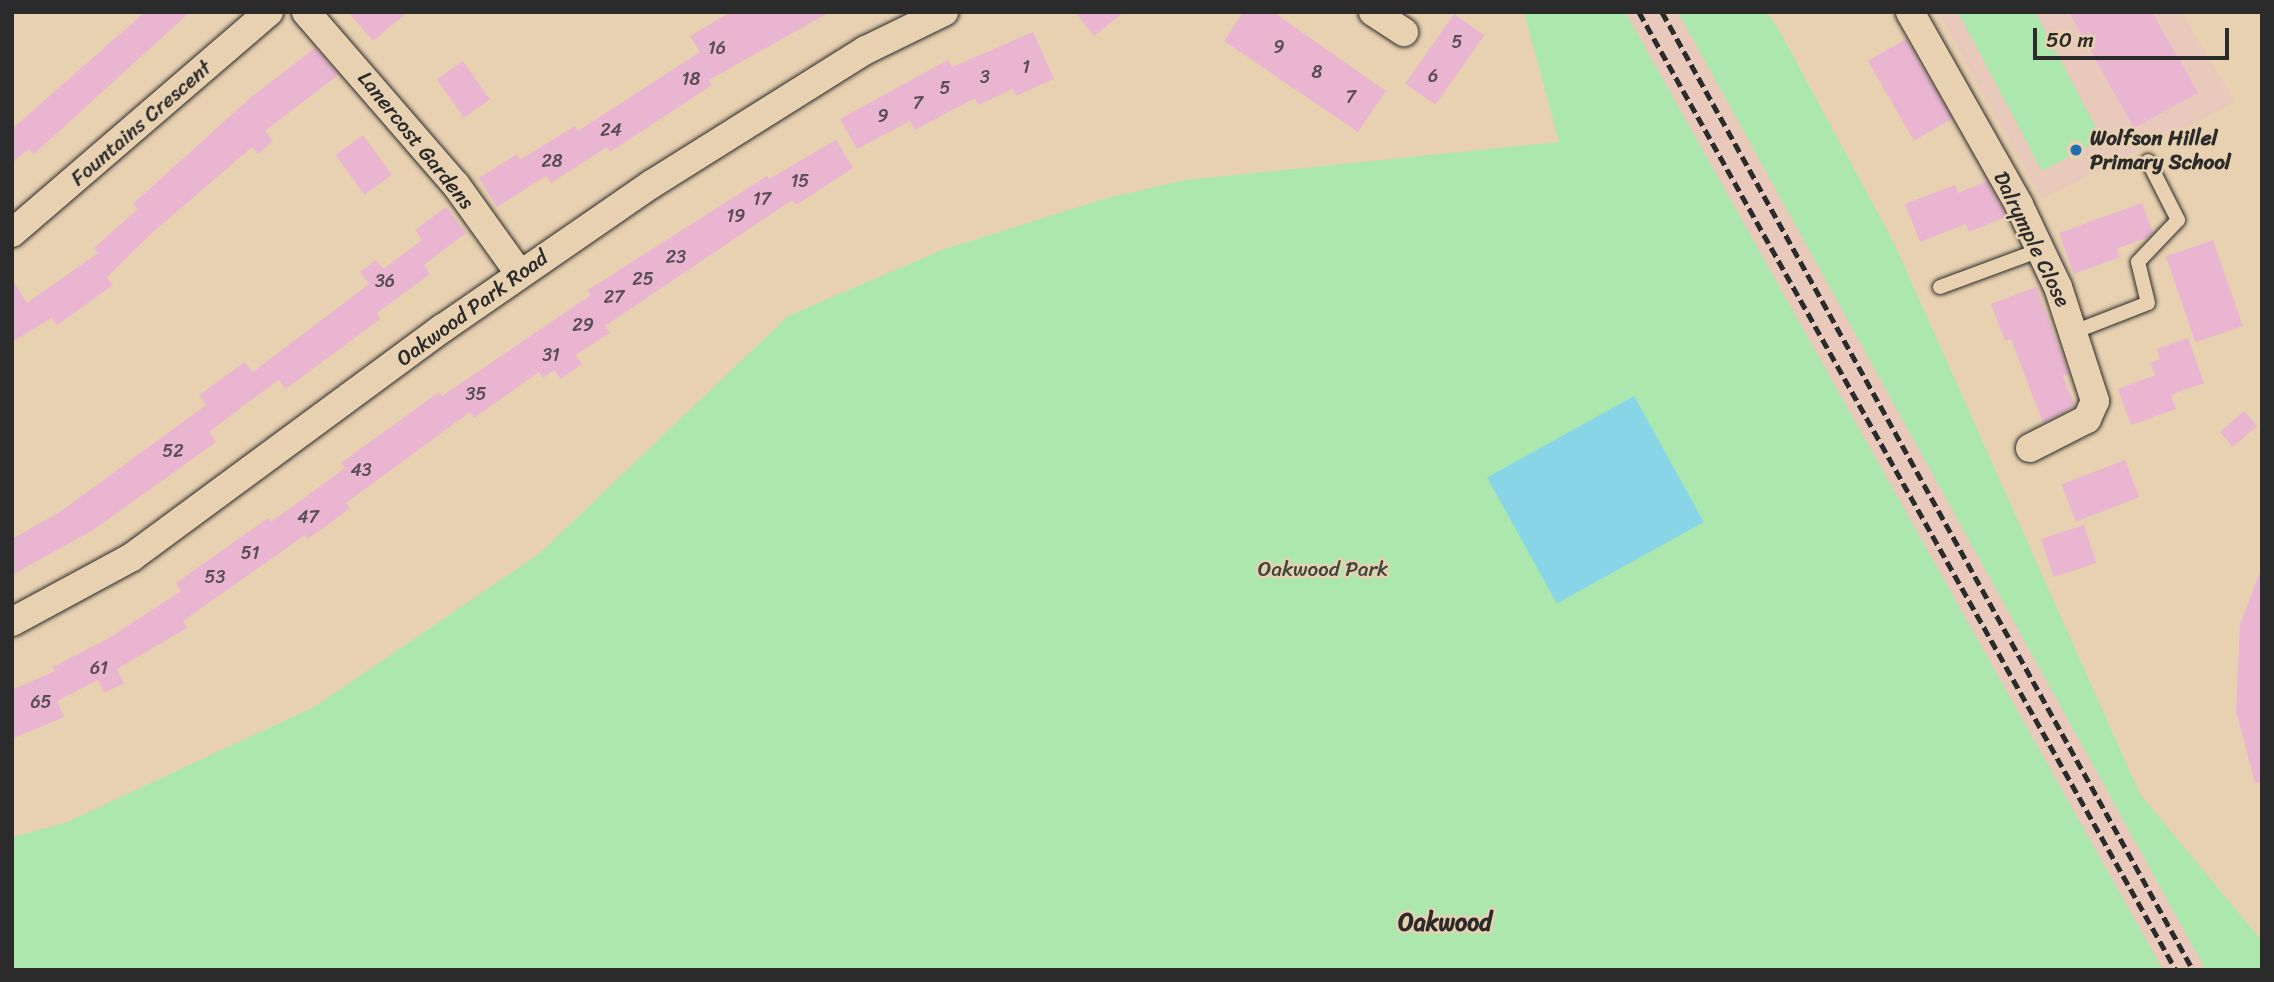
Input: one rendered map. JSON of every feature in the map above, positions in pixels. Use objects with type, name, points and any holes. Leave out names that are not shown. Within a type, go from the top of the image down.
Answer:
[{"type":"street","name":"Fountains Crescent","points":[[12,233],[269,12]]},
{"type":"street","name":"Lanercost Gardens","points":[[306,12],[457,185],[519,273]]},
{"type":"street","name":"Oakwood Park Road","points":[[12,622],[37,613],[132,557],[519,273],[866,50],[944,12]]},
{"type":"street","points":[[1373,12],[1404,33]]},
{"type":"street","name":"Dalrymple Close","points":[[1910,12],[2040,250],[2074,332],[2095,401],[2087,419],[2030,448]]},
{"type":"lane","points":[[2074,332],[2148,303],[2138,262],[2178,220],[2148,161]]},
{"type":"lane","points":[[1940,287],[2040,250]]},
{"type":"shaded area","points":[[1625,12],[1678,12],[2206,970],[2163,970]]},
{"type":"shaded area","name":"Wolfson Hillel Primary School","points":[[1938,12],[2181,12],[2235,102],[2042,199]]},
{"type":"green space","name":"Oakwood Park","points":[[1524,12],[1625,12],[2163,970],[12,970],[12,837],[65,823],[314,707],[539,554],[788,316],[942,250],[1107,198],[1186,180],[1559,142]]},
{"type":"green space","points":[[1678,12],[1766,12],[1779,30],[1894,243],[2140,794],[2262,941],[2262,970],[2206,970]]},
{"type":"green space","points":[[1958,12],[2035,12],[2102,139],[2042,171]]},
{"type":"water","points":[[1634,396],[1704,522],[1557,603],[1487,477]]},
{"type":"building","points":[[145,12],[190,12],[34,154],[29,149],[12,163],[12,129]]},
{"type":"building","points":[[348,12],[408,12],[373,41]]},
{"type":"building","points":[[731,12],[830,12],[709,80],[712,85],[610,152],[607,147],[551,183],[546,176],[497,207],[479,178],[517,154],[520,160],[575,126],[578,131],[700,52],[690,36]]},
{"type":"building","points":[[1075,12],[1124,12],[1094,36]]},
{"type":"building","points":[[1243,12],[1273,12],[1386,91],[1358,132],[1224,41]]},
{"type":"building","points":[[2069,12],[2152,12],[2198,93],[2134,128]]},
{"type":"building","points":[[1454,14],[1484,35],[1436,105],[1405,84]]},
{"type":"building","points":[[1033,32],[1054,79],[1016,96],[1013,89],[978,105],[975,98],[915,130],[910,121],[857,149],[840,119],[948,60],[952,67]]},
{"type":"building","points":[[1906,39],[1952,119],[1914,141],[1868,61]]},
{"type":"building","points":[[315,48],[338,75],[265,131],[273,141],[258,154],[252,147],[152,233],[107,277],[113,285],[57,325],[51,318],[12,342],[12,279],[27,303],[98,253],[94,248],[138,209],[133,204],[250,98]]},
{"type":"building","points":[[463,61],[490,100],[464,118],[437,79]]},
{"type":"building","points":[[363,135],[392,175],[364,195],[335,155]]},
{"type":"building","points":[[836,140],[853,168],[796,205],[792,200],[605,326],[610,333],[575,355],[582,364],[561,379],[554,370],[543,378],[539,372],[474,418],[470,412],[346,503],[350,508],[329,524],[308,539],[305,535],[183,621],[187,628],[117,669],[124,683],[104,693],[98,680],[57,701],[64,717],[12,739],[12,690],[55,671],[53,667],[109,638],[181,591],[176,583],[268,518],[271,522],[345,468],[341,463],[439,392],[442,396],[591,295],[588,290],[767,176],[769,179]]},
{"type":"building","points":[[1987,181],[2006,217],[1969,232],[1966,224],[1920,242],[1905,204],[1955,185],[1958,193]]},
{"type":"building","points":[[2142,203],[2153,233],[2117,249],[2120,257],[2074,274],[2059,233]]},
{"type":"building","points":[[446,207],[466,233],[424,265],[430,274],[377,313],[380,319],[286,389],[279,380],[243,406],[209,432],[216,442],[93,530],[12,575],[12,539],[60,512],[206,405],[199,395],[245,362],[253,372],[369,284],[360,272],[376,260],[383,269],[422,240],[415,230]]},
{"type":"building","points":[[2213,240],[2243,326],[2195,342],[2166,256]]},
{"type":"building","points":[[2036,287],[2069,374],[2063,376],[2075,406],[2043,423],[2011,339],[2005,341],[1991,304]]},
{"type":"building","points":[[2188,338],[2204,383],[2171,395],[2176,409],[2131,425],[2118,389],[2155,375],[2150,363],[2160,359],[2157,349]]},
{"type":"building","points":[[2244,411],[2257,426],[2233,447],[2220,432]]},
{"type":"building","points":[[2125,460],[2139,497],[2076,522],[2062,484]]},
{"type":"building","points":[[2084,525],[2096,563],[2054,577],[2041,539]]},
{"type":"building","points":[[2260,572],[2262,782],[2255,783],[2236,711],[2240,624]]},
{"type":"railway","points":[[1639,12],[2176,970]]},
{"type":"railway","points":[[1662,12],[2193,970]]},
{"type":"place","name":"Wolfson Hillel Primary School","points":[[2076,150]]},
{"type":"district","name":"Oakwood","points":[[1445,923]]}]
